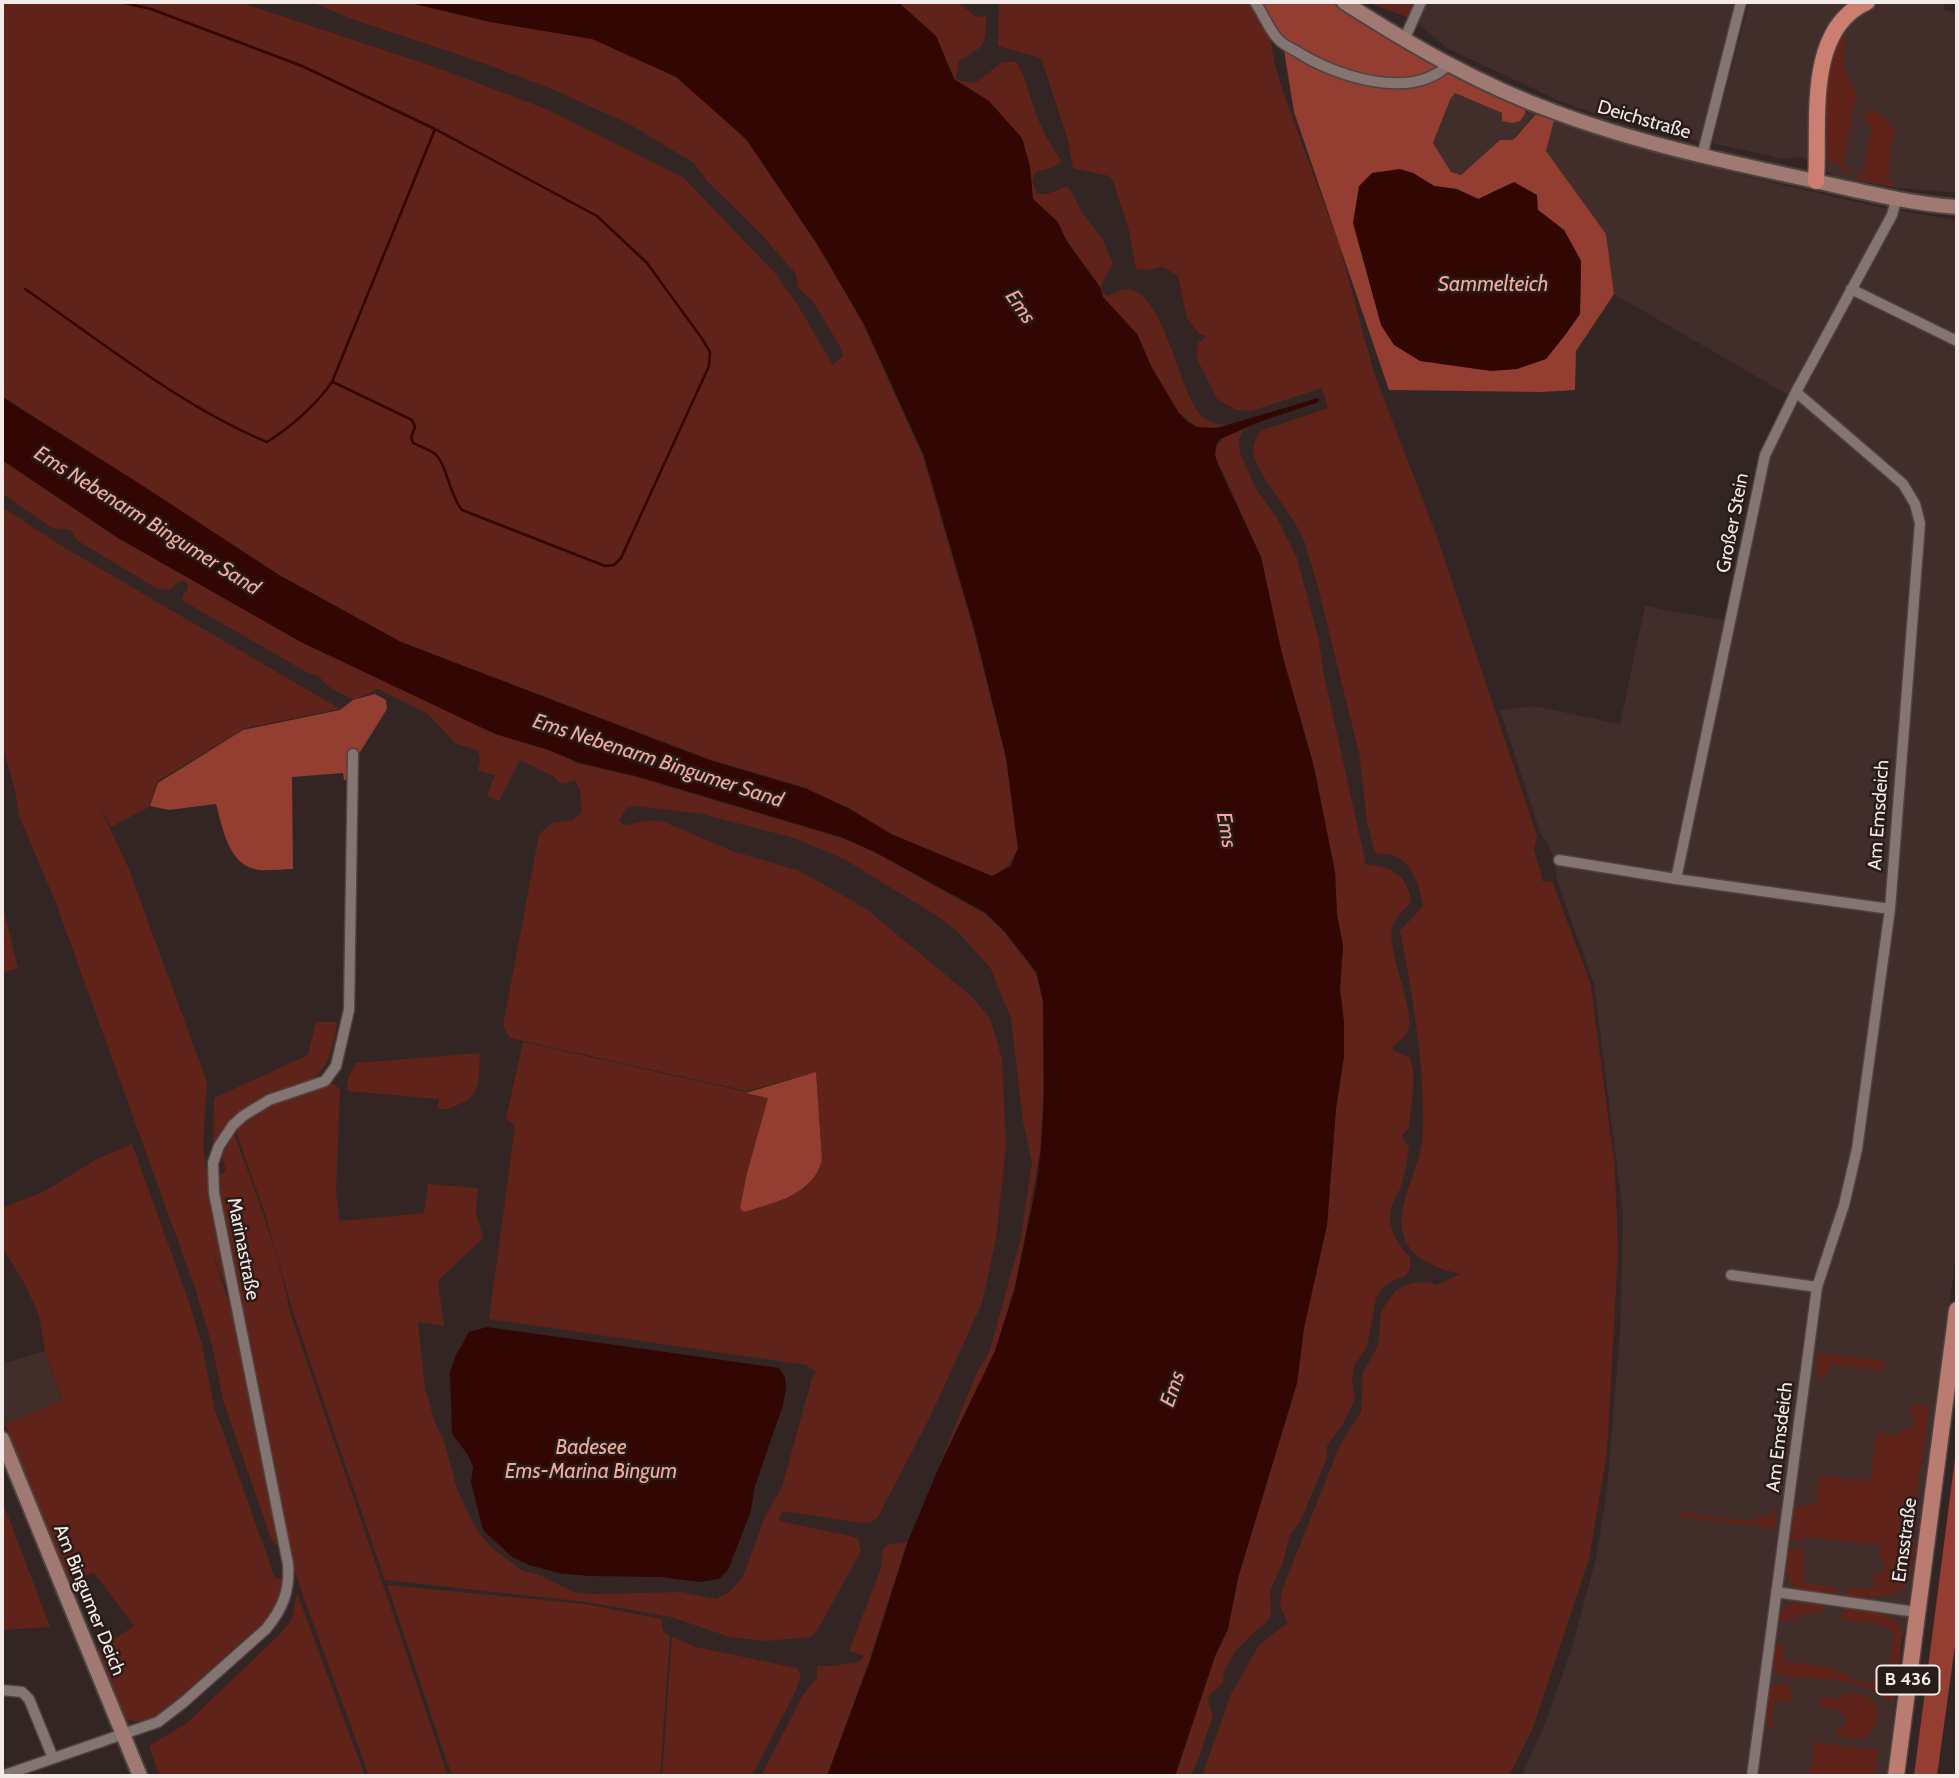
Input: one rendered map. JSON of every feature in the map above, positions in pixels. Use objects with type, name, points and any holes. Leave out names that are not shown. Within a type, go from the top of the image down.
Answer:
[{"type":"highway","points":[[1816,181],[1818,101],[1827,47],[1837,25],[1852,10],[1867,2]]},
{"type":"main road","name":"Deichstraße","points":[[1344,2],[1404,40],[1449,64],[1554,112],[1596,127],[1702,156],[1896,200],[1957,207]]},
{"type":"main road","name":"Emsstraße","points":[[1896,1776],[1957,1310]]},
{"type":"main road","name":"Am Bingumer Deich","points":[[2,1439],[140,1776]]},
{"type":"street","points":[[1255,2],[1279,41],[1335,72],[1359,79],[1397,82],[1434,76],[1449,64]]},
{"type":"street","points":[[1404,40],[1421,2]]},
{"type":"street","points":[[1702,156],[1741,2]]},
{"type":"street","name":"Großer Stein","points":[[1676,879],[1765,455],[1892,215],[1896,200]]},
{"type":"street","points":[[1851,289],[1957,341]]},
{"type":"street","name":"Am Emsdeich","points":[[1752,1776],[1817,1287],[1844,1205],[1857,1149],[1890,909],[1920,523],[1915,504],[1903,484],[1796,393]]},
{"type":"street","name":"Marinastraße","points":[[2,1776],[22,1774],[53,1758],[158,1722],[266,1629],[282,1606],[288,1587],[288,1564],[214,1193],[213,1163],[219,1146],[243,1116],[269,1100],[325,1080],[336,1066],[349,1010],[353,754]]},
{"type":"street","points":[[1559,860],[1890,909]]},
{"type":"street","points":[[1731,1275],[1817,1287]]},
{"type":"street","points":[[1776,1592],[1916,1612]]},
{"type":"street","points":[[2,1690],[22,1692],[29,1699],[53,1758]]},
{"type":"shaded area","points":[[2,2],[239,2],[435,67],[546,109],[684,178],[775,273],[833,365],[843,356],[841,348],[812,300],[798,288],[796,274],[760,233],[707,181],[694,163],[629,124],[552,89],[311,2],[398,2],[639,34],[679,69],[746,140],[817,243],[863,324],[923,457],[974,632],[1006,759],[1018,849],[1008,865],[993,877],[891,834],[847,807],[807,788],[709,759],[401,642],[279,575],[2,396]]},
{"type":"shaded area","points":[[898,2],[958,2],[976,17],[986,16],[982,44],[959,61],[956,80],[975,83],[1002,62],[1016,62],[1043,129],[1062,162],[1036,172],[1032,181],[1037,194],[1047,194],[1068,186],[1083,214],[1102,238],[1113,264],[1102,283],[1101,291],[1066,240],[1058,223],[1033,199],[966,88],[955,80],[936,36]]},
{"type":"shaded area","points":[[999,2],[1251,2],[1270,33],[1282,89],[1339,244],[1374,373],[1437,537],[1537,836],[1534,849],[1543,882],[1552,881],[1591,985],[1615,1169],[1618,1253],[1607,1453],[1589,1559],[1533,1728],[1509,1776],[1202,1776],[1231,1694],[1259,1645],[1288,1622],[1280,1607],[1282,1590],[1340,1445],[1361,1412],[1363,1372],[1378,1346],[1381,1311],[1396,1290],[1412,1283],[1428,1282],[1436,1285],[1461,1274],[1442,1269],[1416,1255],[1402,1229],[1403,1206],[1422,1145],[1423,1109],[1417,1032],[1400,931],[1423,906],[1418,885],[1408,866],[1395,856],[1375,853],[1367,822],[1359,753],[1305,543],[1254,458],[1253,449],[1257,435],[1263,430],[1328,408],[1322,388],[1251,411],[1236,410],[1217,399],[1197,359],[1198,343],[1207,336],[1199,334],[1187,318],[1178,276],[1163,267],[1136,269],[1129,231],[1113,180],[1109,176],[1073,168],[1068,140],[1041,58],[998,46]]},
{"type":"shaded area","points":[[1259,2],[1331,2],[1400,46],[1448,72],[1525,107],[1525,114],[1520,121],[1502,121],[1502,113],[1455,93],[1433,143],[1451,172],[1461,175],[1500,140],[1512,140],[1516,137],[1535,115],[1555,117],[1546,151],[1606,234],[1614,294],[1576,351],[1575,390],[1389,390],[1294,112],[1282,38]],"holes":[[[1413,173],[1434,186],[1457,189],[1479,199],[1538,210],[1564,230],[1581,261],[1580,314],[1546,359],[1373,293],[1365,260]]]},
{"type":"shaded area","points":[[1367,2],[1419,2],[1412,19]]},
{"type":"shaded area","points":[[1419,2],[1736,2],[1701,142],[1604,117],[1559,101],[1447,48],[1412,19]]},
{"type":"shaded area","points":[[1749,2],[1945,2],[1944,10],[1957,13],[1957,193],[1898,188],[1836,177],[1802,157],[1783,159],[1712,143]]},
{"type":"shaded area","points":[[1837,35],[1847,37],[1843,68],[1858,97],[1855,101],[1844,163],[1850,169],[1848,176],[1838,164],[1827,160],[1823,134],[1827,63]]},
{"type":"shaded area","points":[[1455,93],[1502,113],[1525,107],[1547,115],[1535,115],[1512,140],[1500,140],[1461,175],[1450,172],[1433,144]]},
{"type":"shaded area","points":[[1873,109],[1886,118],[1898,136],[1892,136],[1888,179],[1894,180],[1893,187],[1857,179],[1857,173],[1863,174],[1872,125],[1864,123],[1866,112]]},
{"type":"shaded area","points":[[1555,117],[1638,146],[1753,178],[1883,208],[1957,220],[1957,1246],[1942,1417],[1920,1580],[1902,1640],[1888,1776],[1521,1776],[1543,1729],[1571,1651],[1596,1558],[1606,1499],[1620,1334],[1623,1215],[1594,984],[1557,880],[1548,843],[1541,835],[1500,710],[1534,706],[1620,724],[1645,606],[1727,621],[1761,454],[1790,396],[1614,294],[1606,234],[1546,151]]},
{"type":"shaded area","points":[[1127,289],[1140,295],[1152,307],[1162,325],[1193,404],[1209,421],[1232,425],[1208,429],[1197,427],[1179,413],[1152,368],[1137,334],[1103,297],[1102,292],[1108,296]]},
{"type":"shaded area","points":[[1250,426],[1239,438],[1240,453],[1257,491],[1277,518],[1297,558],[1319,641],[1366,865],[1383,867],[1397,873],[1406,885],[1411,902],[1392,929],[1394,952],[1409,1022],[1407,1033],[1393,1046],[1393,1050],[1409,1057],[1413,1068],[1413,1091],[1409,1127],[1402,1136],[1409,1148],[1407,1163],[1390,1218],[1396,1239],[1410,1257],[1410,1268],[1406,1276],[1382,1288],[1376,1299],[1367,1347],[1354,1366],[1352,1380],[1355,1399],[1343,1424],[1327,1446],[1327,1457],[1322,1470],[1301,1520],[1289,1537],[1283,1562],[1270,1591],[1271,1615],[1235,1652],[1224,1671],[1223,1683],[1210,1694],[1208,1701],[1213,1717],[1190,1776],[1175,1776],[1215,1656],[1228,1629],[1238,1578],[1297,1383],[1304,1328],[1327,1225],[1336,1109],[1344,1056],[1340,989],[1343,945],[1337,915],[1335,872],[1314,767],[1282,654],[1261,557],[1215,455],[1216,448],[1223,439]]},
{"type":"shaded area","points":[[2,460],[118,538],[301,642],[496,734],[548,750],[580,764],[636,777],[841,838],[874,852],[985,914],[1005,933],[1036,974],[1043,1002],[1043,1097],[1040,1150],[1024,1241],[1014,1289],[995,1351],[940,1463],[978,1370],[989,1353],[1021,1238],[1032,1162],[1023,1121],[1011,1019],[991,969],[959,933],[939,917],[844,859],[794,838],[702,814],[636,806],[626,808],[619,821],[625,825],[653,820],[664,822],[732,851],[800,871],[865,908],[970,995],[990,1018],[1002,1059],[1006,1145],[996,1239],[982,1303],[930,1417],[878,1517],[871,1522],[789,1512],[782,1512],[779,1517],[780,1521],[858,1538],[861,1551],[817,1631],[810,1637],[766,1641],[730,1637],[671,1617],[586,1602],[385,1580],[293,1312],[266,1217],[236,1131],[247,1117],[273,1103],[331,1082],[340,1089],[336,1193],[340,1221],[424,1213],[428,1184],[478,1188],[476,1212],[483,1238],[438,1281],[444,1326],[418,1322],[425,1389],[444,1441],[457,1489],[475,1527],[491,1547],[521,1570],[539,1575],[574,1592],[682,1592],[716,1599],[729,1592],[743,1577],[764,1519],[782,1487],[812,1378],[816,1372],[806,1365],[489,1319],[515,1126],[506,1119],[523,1042],[769,1097],[747,1173],[744,1211],[777,1201],[806,1188],[822,1159],[816,1072],[747,1091],[510,1038],[503,1026],[539,834],[552,823],[573,820],[582,811],[580,791],[575,780],[565,784],[558,782],[555,777],[520,760],[499,801],[487,796],[495,775],[478,771],[478,750],[456,744],[428,714],[378,689],[354,700],[339,693],[319,676],[310,674],[183,601],[182,596],[188,589],[185,581],[178,582],[170,590],[156,588],[78,541],[70,530],[52,528],[2,493]]},
{"type":"shaded area","points":[[2,507],[60,545],[340,709],[245,728],[158,781],[149,807],[111,827],[100,808],[128,867],[207,1082],[203,1146],[237,1315],[211,1249],[235,1320],[279,1542],[276,1546],[270,1536],[223,1400],[212,1345],[196,1291],[56,903],[19,816],[15,790],[2,745]]},
{"type":"shaded area","points":[[375,694],[386,700],[387,709],[355,760],[348,762],[348,780],[344,780],[343,773],[292,777],[293,869],[259,870],[240,861],[228,844],[216,804],[169,810],[150,806],[158,783],[243,730],[340,710],[353,700]]},
{"type":"shaded area","points":[[2,903],[18,968],[2,973]]},
{"type":"shaded area","points":[[316,1022],[337,1022],[332,1049],[323,1067],[313,1078],[301,1085],[271,1094],[237,1115],[213,1151],[214,1098],[308,1055]]},
{"type":"shaded area","points":[[480,1053],[479,1078],[475,1091],[464,1102],[449,1108],[438,1109],[439,1099],[347,1091],[348,1078],[356,1063]]},
{"type":"shaded area","points":[[816,1072],[822,1159],[818,1171],[811,1181],[792,1195],[744,1212],[740,1208],[747,1173],[768,1098],[746,1093]]},
{"type":"shaded area","points":[[235,1136],[273,1245],[290,1312],[448,1776],[369,1776],[300,1587],[293,1565],[218,1186],[219,1176],[226,1171],[222,1156],[231,1137]]},
{"type":"shaded area","points":[[132,1144],[189,1302],[202,1345],[214,1407],[275,1578],[283,1579],[278,1602],[264,1622],[164,1712],[143,1722],[128,1720],[124,1716],[97,1651],[134,1626],[94,1573],[68,1581],[5,1424],[62,1400],[45,1351],[39,1316],[26,1286],[2,1247],[2,1208],[43,1192],[97,1159]]},
{"type":"shaded area","points":[[45,1351],[62,1401],[5,1424],[2,1417],[2,1364]]},
{"type":"shaded area","points":[[1818,1353],[1884,1361],[1882,1371],[1829,1364],[1827,1378],[1816,1377]]},
{"type":"shaded area","points":[[1915,1402],[1929,1408],[1911,1538],[1895,1537],[1916,1547],[1908,1584],[1893,1593],[1873,1597],[1846,1596],[1847,1588],[1873,1589],[1874,1573],[1883,1574],[1885,1561],[1880,1560],[1881,1545],[1804,1537],[1803,1541],[1787,1539],[1792,1507],[1816,1505],[1819,1475],[1870,1481],[1877,1432],[1899,1435],[1903,1429],[1914,1426],[1915,1419],[1910,1414]]},
{"type":"shaded area","points":[[1957,1443],[1957,1631],[1937,1776],[1914,1776]]},
{"type":"shaded area","points":[[2,1500],[50,1627],[2,1630]]},
{"type":"shaded area","points":[[1771,1510],[1777,1511],[1775,1529],[1679,1516],[1680,1512],[1757,1522],[1758,1515],[1770,1517]]},
{"type":"shaded area","points":[[907,1542],[869,1661],[827,1776],[761,1776],[803,1695],[817,1677],[817,1666],[859,1662],[864,1656],[849,1651],[881,1568],[883,1550],[887,1545]]},
{"type":"shaded area","points":[[1787,1548],[1804,1550],[1803,1583],[1835,1587],[1835,1595],[1802,1590],[1795,1586],[1787,1573]]},
{"type":"shaded area","points":[[387,1585],[585,1604],[662,1619],[663,1630],[670,1636],[660,1776],[452,1776]]},
{"type":"shaded area","points":[[297,1593],[365,1776],[159,1776],[149,1746],[187,1723],[282,1632],[292,1619]]},
{"type":"shaded area","points":[[1796,1602],[1821,1604],[1824,1612],[1799,1615],[1780,1622],[1778,1617],[1784,1607]]},
{"type":"shaded area","points":[[1844,1610],[1884,1614],[1899,1624],[1902,1634],[1894,1700],[1885,1699],[1877,1692],[1852,1683],[1785,1676],[1773,1668],[1774,1645],[1784,1644],[1783,1661],[1836,1668],[1835,1672],[1850,1674],[1850,1680],[1887,1684],[1894,1634],[1882,1625],[1843,1620]]},
{"type":"shaded area","points":[[672,1637],[696,1647],[796,1668],[801,1675],[752,1776],[662,1776]]},
{"type":"shaded area","points":[[1787,1684],[1791,1691],[1790,1702],[1774,1701],[1771,1724],[1778,1725],[1777,1729],[1771,1728],[1765,1721],[1769,1690],[1772,1685]]},
{"type":"shaded area","points":[[1844,1692],[1866,1696],[1876,1705],[1877,1722],[1872,1732],[1863,1740],[1836,1736],[1837,1728],[1844,1729],[1846,1715],[1839,1714],[1839,1709],[1819,1707],[1820,1697],[1842,1699]]},
{"type":"shaded area","points":[[1815,1742],[1878,1750],[1875,1776],[1810,1776]]},
{"type":"water","points":[[406,2],[898,2],[936,36],[954,79],[989,101],[1022,138],[1030,166],[1033,199],[1058,222],[1066,240],[1100,287],[1103,297],[1137,334],[1152,368],[1179,413],[1188,422],[1197,427],[1217,428],[1318,398],[1319,402],[1262,421],[1220,439],[1216,445],[1218,465],[1261,557],[1282,654],[1314,767],[1335,872],[1337,915],[1343,945],[1340,989],[1344,1056],[1336,1109],[1327,1225],[1304,1328],[1297,1383],[1238,1578],[1228,1629],[1215,1656],[1175,1776],[827,1776],[870,1661],[908,1541],[939,1467],[995,1351],[1015,1288],[1041,1149],[1044,1096],[1043,1002],[1037,973],[1006,933],[986,913],[875,852],[841,837],[636,776],[580,763],[549,750],[495,734],[301,642],[118,538],[2,460],[2,397],[279,575],[401,642],[709,760],[807,789],[850,809],[891,834],[992,876],[1011,866],[1018,848],[1006,757],[975,632],[924,456],[864,324],[817,244],[747,140],[676,77],[592,39],[490,22]]},
{"type":"water","name":"Sammelteich","points":[[1400,169],[1413,173],[1434,186],[1456,189],[1478,199],[1514,182],[1537,195],[1538,210],[1564,230],[1581,261],[1580,314],[1546,359],[1517,369],[1491,371],[1420,361],[1394,345],[1381,325],[1353,223],[1359,186],[1372,173]]},
{"type":"water","name":"Badesee Ems-Marina Bingum","points":[[487,1327],[779,1368],[785,1377],[783,1405],[754,1489],[751,1511],[728,1570],[719,1579],[700,1582],[660,1577],[558,1573],[512,1557],[483,1530],[471,1482],[473,1467],[468,1455],[452,1434],[450,1372],[469,1332]]},
{"type":"waterway","points":[[25,289],[173,392],[235,428],[267,442],[303,415],[332,382],[435,129],[302,66],[151,9],[120,2]]},
{"type":"waterway","points":[[333,382],[412,420],[415,427],[411,438],[413,443],[438,458],[462,510],[605,566],[614,565],[621,558],[709,366],[710,352],[703,340],[647,263],[597,216],[435,129]]},
{"type":"water label","name":"Ems","points":[[1020,307]]},
{"type":"water label","name":"Ems Nebenarm Bingumer Sand","points":[[147,521]]},
{"type":"water label","name":"Ems Nebenarm Bingumer Sand","points":[[658,761]]},
{"type":"water label","name":"Ems","points":[[1226,830]]},
{"type":"water label","name":"Ems","points":[[1173,1389]]}]
